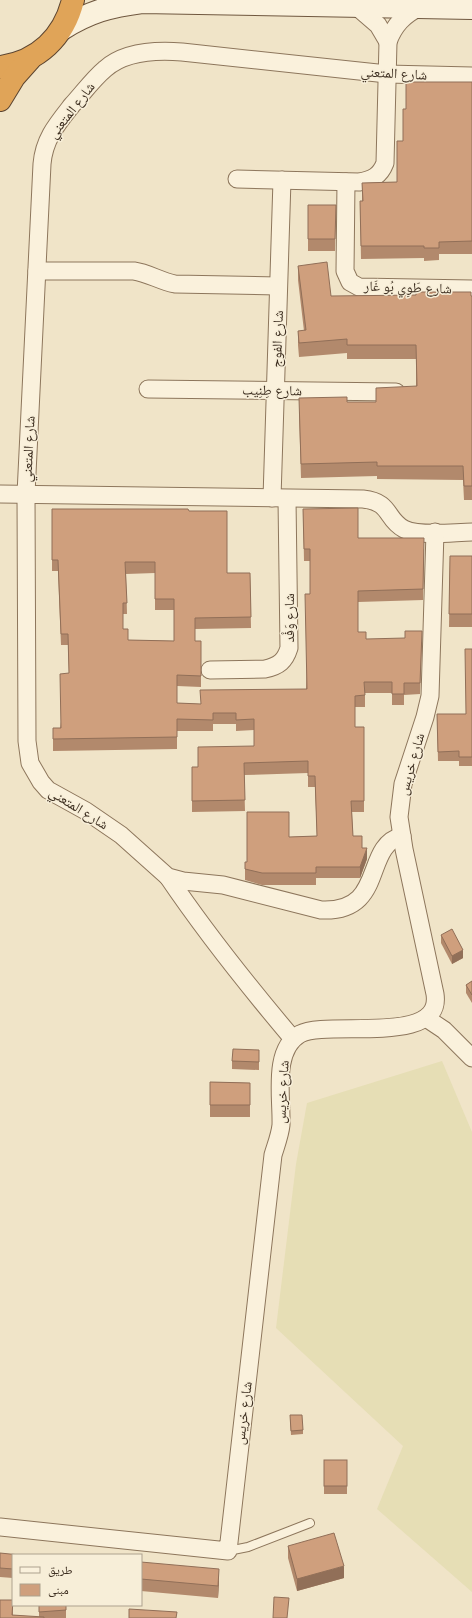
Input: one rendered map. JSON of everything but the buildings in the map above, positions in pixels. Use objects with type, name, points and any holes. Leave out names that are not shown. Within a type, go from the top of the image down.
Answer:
[{"type":"highway","points":[[0,100],[14,77],[30,59],[54,41],[69,14],[73,0]]},
{"type":"highway","points":[[0,67],[12,66],[30,59]]},
{"type":"main road","points":[[62,29],[81,17],[99,10],[142,2],[472,8]]},
{"type":"street","points":[[356,6],[378,25],[388,42]]},
{"type":"street","points":[[237,179],[346,182],[367,181],[376,177],[382,171],[385,163],[388,42],[397,25],[407,15],[420,7]]},
{"type":"street","name":"شارع المتعني","points":[[402,836],[392,839],[384,846],[365,892],[353,903],[337,909],[321,910],[223,885],[183,881],[168,877],[121,835],[86,811],[48,790],[41,782],[30,763],[26,741],[26,494],[42,164],[46,141],[56,124],[107,67],[132,56],[158,51],[170,51],[387,74],[472,76]]},
{"type":"street","name":"شارع الفوج","points":[[280,498],[275,390],[282,180]]},
{"type":"street","name":"شارع طَوِي بُو غَار","points":[[346,182],[345,271],[350,282],[359,286],[472,289]]},
{"type":"street","points":[[37,271],[134,271],[145,273],[162,281],[175,284],[278,286]]},
{"type":"street","name":"شارع طِنِيب","points":[[148,389],[396,392]]},
{"type":"street","points":[[0,494],[371,500],[386,508],[397,525],[414,532],[472,532]]},
{"type":"street","name":"شارع وَفْد","points":[[210,670],[266,669],[281,663],[286,656],[289,648],[280,498]]},
{"type":"street","name":"شارع خريس","points":[[426,1018],[433,1010],[436,1000],[402,836],[400,804],[403,784],[425,717],[430,696],[434,532]]},
{"type":"street","points":[[168,877],[187,906],[264,1005],[293,1039],[299,1034],[313,1030],[385,1028],[416,1023],[426,1018],[448,1034],[472,1058]]},
{"type":"street","name":"شارع خريس","points":[[228,1550],[273,1155],[280,1125],[282,1058],[288,1044],[293,1039]]},
{"type":"street","points":[[0,1527],[228,1550]]},
{"type":"lane","points":[[228,1550],[248,1547],[310,1522]]},
{"type":"shaded area","points":[[442,1061],[472,1132],[472,1592],[377,1509],[403,1446],[276,1328],[296,1164],[307,1103]]}]
